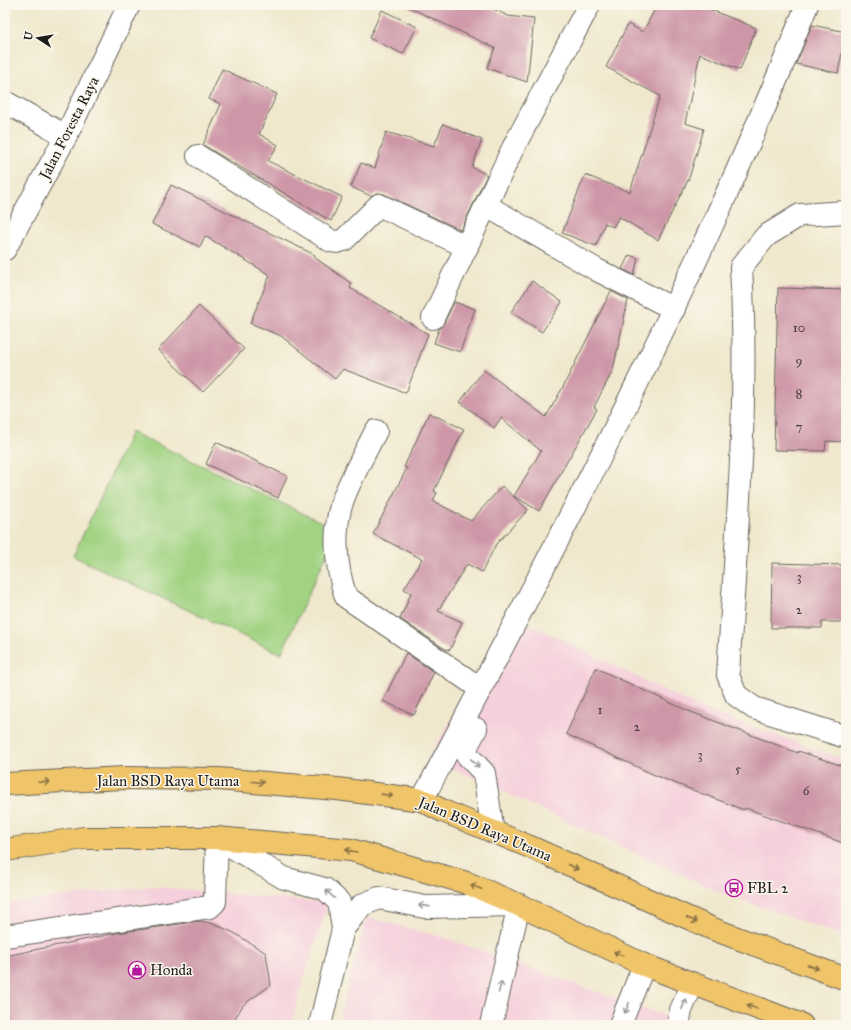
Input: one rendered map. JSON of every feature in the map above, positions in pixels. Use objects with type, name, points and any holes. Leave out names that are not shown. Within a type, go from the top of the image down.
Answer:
[{"type":"main road","name":"Jalan BSD Raya Utama","points":[[5,784],[124,778],[218,779],[336,789],[422,800],[713,929],[846,979]]},
{"type":"main road","points":[[5,850],[84,838],[217,838],[351,850],[467,883],[519,905],[644,966],[802,1025]]},
{"type":"street","name":"Jalan Foresta Raya","points":[[5,249],[66,136],[129,5]]},
{"type":"street","points":[[433,318],[468,247],[513,148],[589,5]]},
{"type":"street","points":[[422,800],[674,309],[726,198],[781,71],[807,5]]},
{"type":"street","points":[[5,102],[66,136]]},
{"type":"street","points":[[198,156],[331,241],[337,242],[344,240],[379,205],[468,247]]},
{"type":"street","points":[[487,206],[597,270],[674,309]]},
{"type":"street","points":[[846,212],[800,215],[766,236],[741,267],[744,314],[743,404],[728,675],[736,695],[754,708],[846,737]]},
{"type":"street","points":[[376,431],[344,495],[340,512],[337,530],[339,570],[346,597],[480,689]]},
{"type":"street","points":[[476,729],[467,746],[466,755],[484,773],[493,832]]},
{"type":"street","points":[[5,936],[210,907],[215,902],[217,838],[284,878],[325,889],[339,902],[344,929]]},
{"type":"street","points":[[320,1025],[344,929],[362,905],[379,898],[425,907],[519,905],[491,1025]]},
{"type":"street","points":[[620,1025],[644,966]]},
{"type":"street","points":[[678,1025],[692,985]]},
{"type":"shaded area","points":[[513,616],[704,710],[846,760],[846,937],[719,892],[429,757]]},
{"type":"shaded area","points":[[150,886],[328,903],[298,998],[292,1025],[5,1025],[5,904]]},
{"type":"shaded area","points":[[367,917],[442,937],[690,1025],[360,1025],[339,1018]]},
{"type":"green space","points":[[131,432],[338,530],[281,654],[73,556]]},
{"type":"building","points":[[404,5],[485,5],[508,16],[534,19],[527,82],[487,68],[495,48]]},
{"type":"building","points":[[657,5],[699,5],[756,28],[740,70],[700,54],[685,123],[704,129],[689,178],[658,240],[619,217],[613,227],[605,223],[596,246],[562,233],[585,175],[630,192],[660,96],[606,67],[628,24],[643,32]]},
{"type":"building","points":[[382,10],[417,27],[403,54],[369,38]]},
{"type":"building","points":[[812,25],[846,32],[838,73],[796,64]]},
{"type":"building","points":[[222,69],[277,94],[259,134],[278,145],[268,161],[342,197],[331,221],[203,145],[221,104],[209,99]]},
{"type":"building","points":[[443,124],[482,140],[472,167],[487,175],[461,230],[384,194],[377,193],[371,196],[351,187],[361,163],[375,168],[386,132],[434,146]]},
{"type":"building","points":[[171,185],[315,255],[314,257],[352,284],[350,288],[428,334],[406,393],[343,369],[335,379],[281,336],[250,323],[270,275],[205,236],[200,247],[152,224]]},
{"type":"building","points":[[629,255],[638,258],[634,275],[622,269]]},
{"type":"building","points":[[532,281],[562,302],[542,332],[511,312]]},
{"type":"building","points":[[778,288],[846,290],[846,442],[826,441],[825,451],[774,450]]},
{"type":"building","points":[[611,291],[628,300],[613,370],[594,407],[597,409],[539,511],[514,496],[541,451],[501,418],[494,428],[460,402],[484,370],[546,417],[563,387]]},
{"type":"building","points":[[454,302],[475,309],[460,352],[434,343],[439,329],[444,323]]},
{"type":"building","points":[[199,306],[244,349],[203,392],[158,350]]},
{"type":"building","points":[[429,413],[464,429],[434,491],[437,493],[433,501],[471,521],[502,486],[528,510],[496,544],[482,572],[467,564],[438,611],[462,622],[450,650],[445,649],[400,619],[411,593],[404,589],[422,559],[373,534],[407,468],[404,467]]},
{"type":"building","points":[[216,442],[287,476],[278,498],[206,464]]},
{"type":"building","points":[[772,563],[846,565],[846,622],[822,622],[822,628],[771,628]]},
{"type":"building","points":[[406,653],[434,672],[414,715],[383,701]]},
{"type":"building","points":[[596,668],[686,710],[798,753],[798,751],[846,767],[846,844],[745,808],[744,810],[659,777],[566,734]]},
{"type":"building","name":"Honda","points":[[200,921],[215,924],[234,933],[266,953],[271,985],[243,1005],[231,1025],[9,1025],[5,1003],[5,956],[117,933]]},
{"type":"place","name":"FBL 2","points":[[734,888]]},
{"type":"place","name":"Honda","points":[[137,970]]}]
